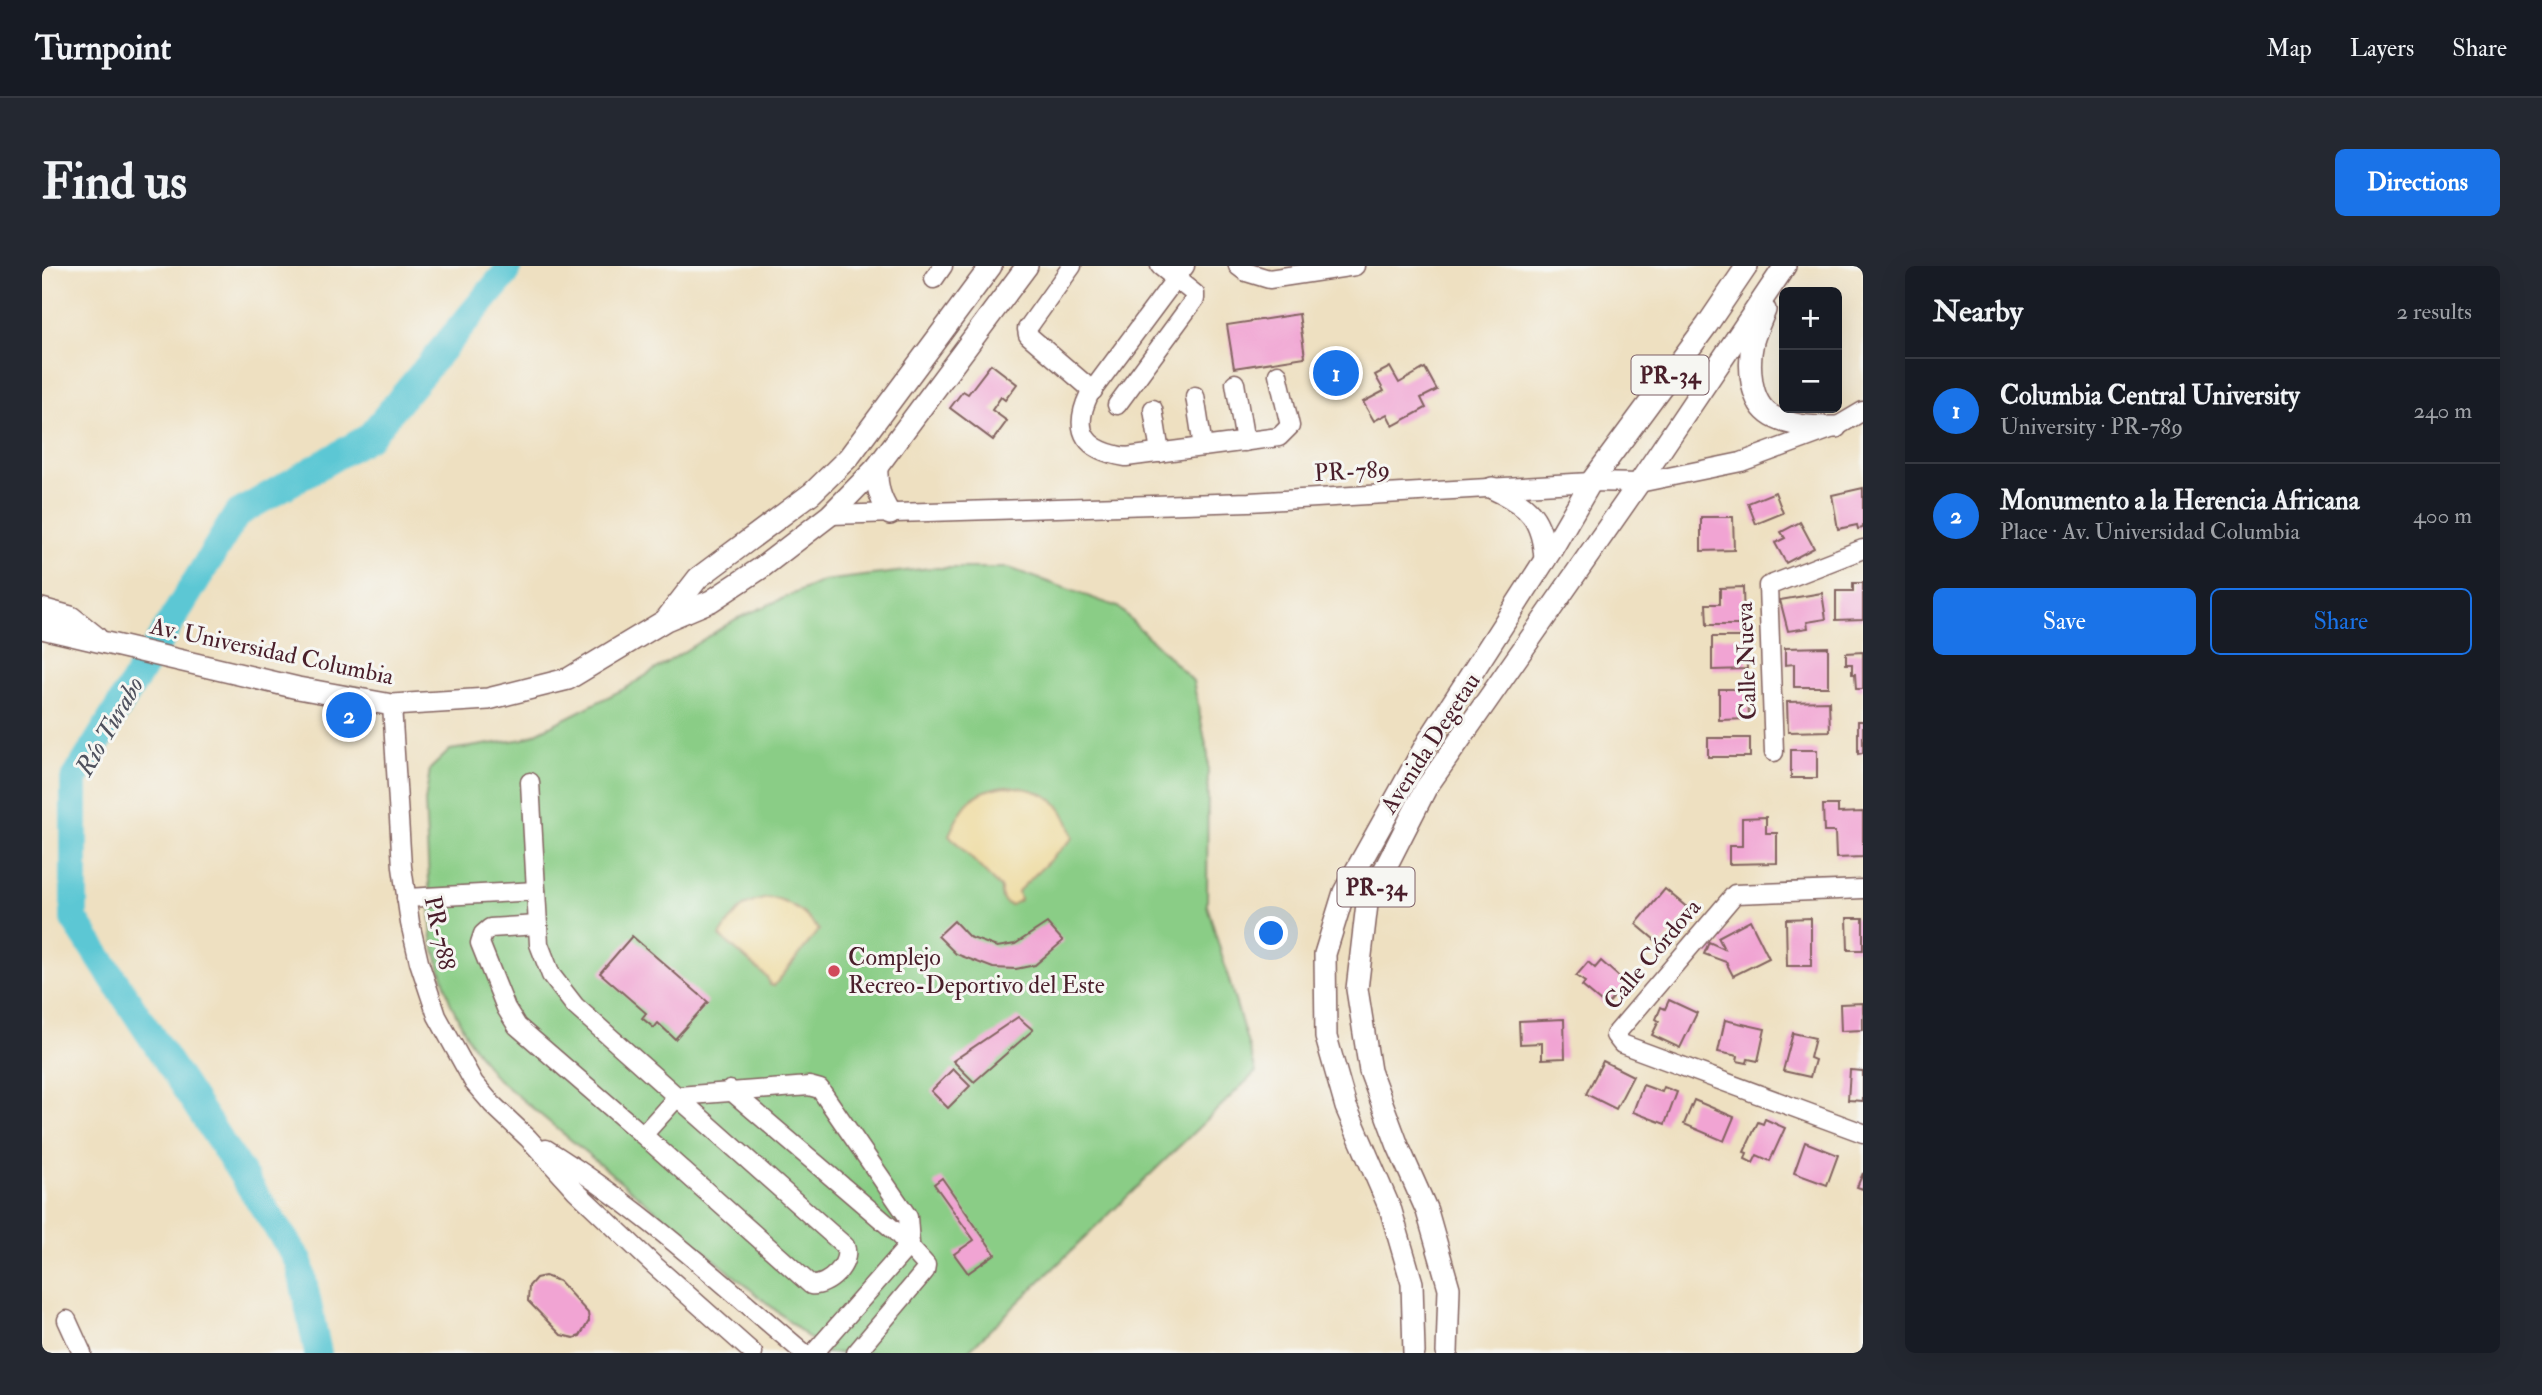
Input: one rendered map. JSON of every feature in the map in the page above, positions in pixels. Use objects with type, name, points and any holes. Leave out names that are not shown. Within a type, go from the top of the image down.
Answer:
[{"type":"main road","name":"Av. Universidad Columbia","points":[[666,620],[698,578],[812,493],[849,457],[991,266]]},
{"type":"main road","name":"Av. Universidad Columbia","points":[[42,628],[298,688],[392,705],[488,699],[568,679],[666,620],[711,601],[761,568],[830,515],[877,467],[1027,266]]},
{"type":"main road","name":"Avenida Degetau","points":[[1415,1353],[1412,1283],[1391,1211],[1346,1108],[1326,1037],[1325,954],[1344,892],[1428,741],[1545,561],[1591,482],[1707,325],[1746,266]]},
{"type":"main road","points":[[1783,268],[1753,341],[1752,383],[1759,405],[1772,416],[1802,426],[1836,428]]},
{"type":"main road","name":"Avenida Degetau","points":[[1447,1353],[1448,1287],[1427,1211],[1398,1146],[1370,1071],[1357,989],[1367,904],[1426,788],[1639,483],[1783,268]]},
{"type":"main road","points":[[725,558],[755,548],[801,519],[830,515],[834,497],[842,481],[924,372],[936,354],[944,329]]},
{"type":"main road","points":[[877,467],[876,480],[881,499],[890,514]]},
{"type":"main road","points":[[1492,488],[1532,513],[1542,535],[1545,561]]},
{"type":"main road","name":"Av. Universidad Columbia","points":[[42,609],[71,617],[100,641]]},
{"type":"street","points":[[1072,266],[1027,329],[1028,335],[1093,391]]},
{"type":"street","points":[[1117,405],[1195,299],[1195,294],[1180,272],[1160,266]]},
{"type":"street","points":[[1238,266],[1246,272],[1269,279],[1355,266]]},
{"type":"street","points":[[1180,272],[1093,391],[1081,413],[1080,424],[1091,446],[1107,454],[1126,457],[1279,437],[1290,426],[1278,374]]},
{"type":"street","points":[[1235,383],[1245,442]]},
{"type":"street","points":[[1195,396],[1203,447]]},
{"type":"street","points":[[1153,409],[1160,453]]},
{"type":"street","name":"PR-789","points":[[830,515],[1249,502],[1591,482],[1639,483],[1741,462],[1836,428],[1863,411]]},
{"type":"street","name":"Calle Nueva","points":[[1774,752],[1768,586],[1863,549]]},
{"type":"street","name":"PR-788","points":[[392,705],[406,898],[419,962],[437,1016],[474,1083],[576,1191],[753,1353]]},
{"type":"street","points":[[530,782],[536,891],[538,925],[539,944],[561,990],[575,1006],[845,1246],[848,1252],[844,1263],[828,1282],[818,1286],[811,1285],[517,1026],[506,1008],[480,943],[483,934],[490,928],[538,925]]},
{"type":"street","name":"Calle Córdova","points":[[1863,889],[1735,894],[1615,1035],[1622,1044],[1863,1133]]},
{"type":"street","points":[[406,898],[536,891]]},
{"type":"street","points":[[643,1135],[678,1096],[809,1086],[820,1089],[908,1217],[909,1244],[814,1353]]},
{"type":"street","points":[[730,1090],[909,1244],[926,1265],[925,1271],[856,1353]]},
{"type":"street","name":"PR-788","points":[[528,1138],[590,1176],[640,1214],[804,1353]]},
{"type":"street","points":[[67,1320],[82,1353]]},
{"type":"green space","name":"Complejo Recreo-Deportivo del Este","points":[[930,568],[1009,568],[1118,607],[1193,681],[1208,755],[1207,905],[1256,1072],[966,1353],[827,1353],[494,1076],[469,1040],[450,1002],[432,940],[425,802],[430,769],[450,750],[524,739],[626,688],[736,619],[823,581]]},
{"type":"sand","points":[[1006,786],[1042,793],[1050,798],[1064,814],[1073,838],[1018,891],[1020,900],[1011,905],[1003,900],[1001,889],[949,835],[970,801],[985,791]]},
{"type":"sand","points":[[772,898],[798,910],[819,930],[774,986],[720,936],[741,909],[762,899]]},
{"type":"building","points":[[1299,314],[1305,357],[1234,368],[1227,325]]},
{"type":"building","points":[[991,364],[1017,384],[1005,400],[1001,397],[992,410],[1007,421],[993,440],[950,408],[963,391],[968,394]]},
{"type":"building","points":[[1390,367],[1399,383],[1425,368],[1437,390],[1421,398],[1426,408],[1393,426],[1387,414],[1374,421],[1363,402],[1384,391],[1375,375]]},
{"type":"building","points":[[1863,488],[1863,528],[1858,529],[1857,525],[1838,529],[1832,495]]},
{"type":"building","points":[[1775,492],[1783,513],[1756,524],[1748,503]]},
{"type":"building","points":[[1701,517],[1733,517],[1734,550],[1701,551]]},
{"type":"building","points":[[1800,522],[1814,548],[1786,563],[1775,543],[1785,538],[1781,532]]},
{"type":"building","points":[[1853,583],[1863,583],[1863,619],[1836,620],[1836,591],[1853,591]]},
{"type":"building","points":[[1743,587],[1744,625],[1707,625],[1706,604],[1720,604],[1720,588]]},
{"type":"building","points":[[1822,593],[1826,619],[1807,622],[1808,628],[1788,631],[1780,600]]},
{"type":"building","points":[[1712,637],[1746,637],[1747,669],[1712,670]]},
{"type":"building","points":[[1828,647],[1828,687],[1794,687],[1794,664],[1785,665],[1785,648]]},
{"type":"building","points":[[1863,652],[1863,689],[1856,689],[1855,674],[1852,674],[1852,664],[1846,664],[1846,653]]},
{"type":"building","points":[[1719,689],[1748,689],[1749,719],[1719,720]]},
{"type":"building","points":[[1829,701],[1830,731],[1788,732],[1787,702]]},
{"type":"building","points":[[1858,721],[1863,721],[1863,753],[1858,754]]},
{"type":"building","points":[[1708,738],[1750,738],[1750,757],[1708,757]]},
{"type":"building","points":[[1791,750],[1817,750],[1817,778],[1791,778]]},
{"type":"building","points":[[1823,805],[1838,805],[1838,813],[1863,812],[1863,857],[1836,858],[1835,832],[1824,832]]},
{"type":"building","points":[[1766,817],[1766,833],[1777,833],[1777,863],[1729,864],[1729,846],[1742,846],[1742,818]]},
{"type":"building","points":[[1665,889],[1690,910],[1661,945],[1636,924]]},
{"type":"building","points":[[1811,918],[1811,966],[1787,966],[1786,919]]},
{"type":"building","points":[[1847,918],[1863,918],[1863,950],[1848,950]]},
{"type":"building","points":[[1750,920],[1769,958],[1733,976],[1726,962],[1704,954],[1709,942],[1724,949],[1718,937]]},
{"type":"building","points":[[954,921],[969,937],[997,947],[1015,944],[1047,923],[1063,941],[1035,965],[1016,969],[993,968],[956,954],[938,936]]},
{"type":"building","points":[[632,936],[708,1002],[675,1039],[658,1023],[654,1028],[642,1018],[646,1013],[600,973]]},
{"type":"building","points":[[1601,961],[1626,983],[1606,1006],[1582,986],[1585,982],[1576,976],[1588,962],[1595,968]]},
{"type":"building","points":[[1669,1000],[1697,1013],[1680,1048],[1652,1035],[1659,1021],[1656,1019],[1661,1007],[1665,1009]]},
{"type":"building","points":[[1863,1003],[1863,1030],[1841,1031],[1840,1004]]},
{"type":"building","points":[[1018,1017],[1033,1030],[974,1082],[953,1061]]},
{"type":"building","points":[[1564,1019],[1565,1058],[1542,1059],[1542,1043],[1520,1044],[1519,1021]]},
{"type":"building","points":[[1725,1020],[1765,1029],[1758,1061],[1737,1061],[1738,1056],[1718,1052]]},
{"type":"building","points":[[1793,1033],[1815,1038],[1810,1058],[1815,1060],[1810,1077],[1783,1071]]},
{"type":"building","points":[[1603,1061],[1633,1076],[1616,1109],[1586,1094]]},
{"type":"building","points":[[953,1069],[970,1086],[948,1108],[931,1091]]},
{"type":"building","points":[[1850,1070],[1863,1071],[1863,1101],[1848,1100]]},
{"type":"building","points":[[1643,1085],[1662,1092],[1664,1087],[1677,1092],[1665,1124],[1633,1112]]},
{"type":"building","points":[[1694,1100],[1734,1117],[1724,1141],[1684,1124]]},
{"type":"building","points":[[1765,1119],[1785,1128],[1770,1161],[1757,1155],[1753,1163],[1745,1159],[1747,1153],[1744,1152],[1758,1122],[1763,1124]]},
{"type":"building","points":[[1805,1142],[1838,1155],[1827,1185],[1794,1173]]},
{"type":"building","points":[[1863,1173],[1863,1189],[1857,1187]]},
{"type":"building","points":[[942,1178],[995,1254],[968,1273],[954,1254],[974,1240],[934,1184]]},
{"type":"building","points":[[545,1276],[559,1281],[588,1313],[589,1321],[580,1336],[574,1338],[561,1335],[528,1301],[529,1286],[536,1278]]},
{"type":"waterway","name":"Río Turabo","points":[[318,1353],[299,1261],[74,919],[74,780],[237,514],[369,437],[506,273],[508,266]]},
{"type":"place","name":"Columbia Central University","points":[[1336,373]]},
{"type":"place","name":"Monumento a la Herencia Africana","points":[[349,715]]},
{"type":"place","name":"Complejo Recreo-Deportivo del Este","points":[[834,971]]}]
